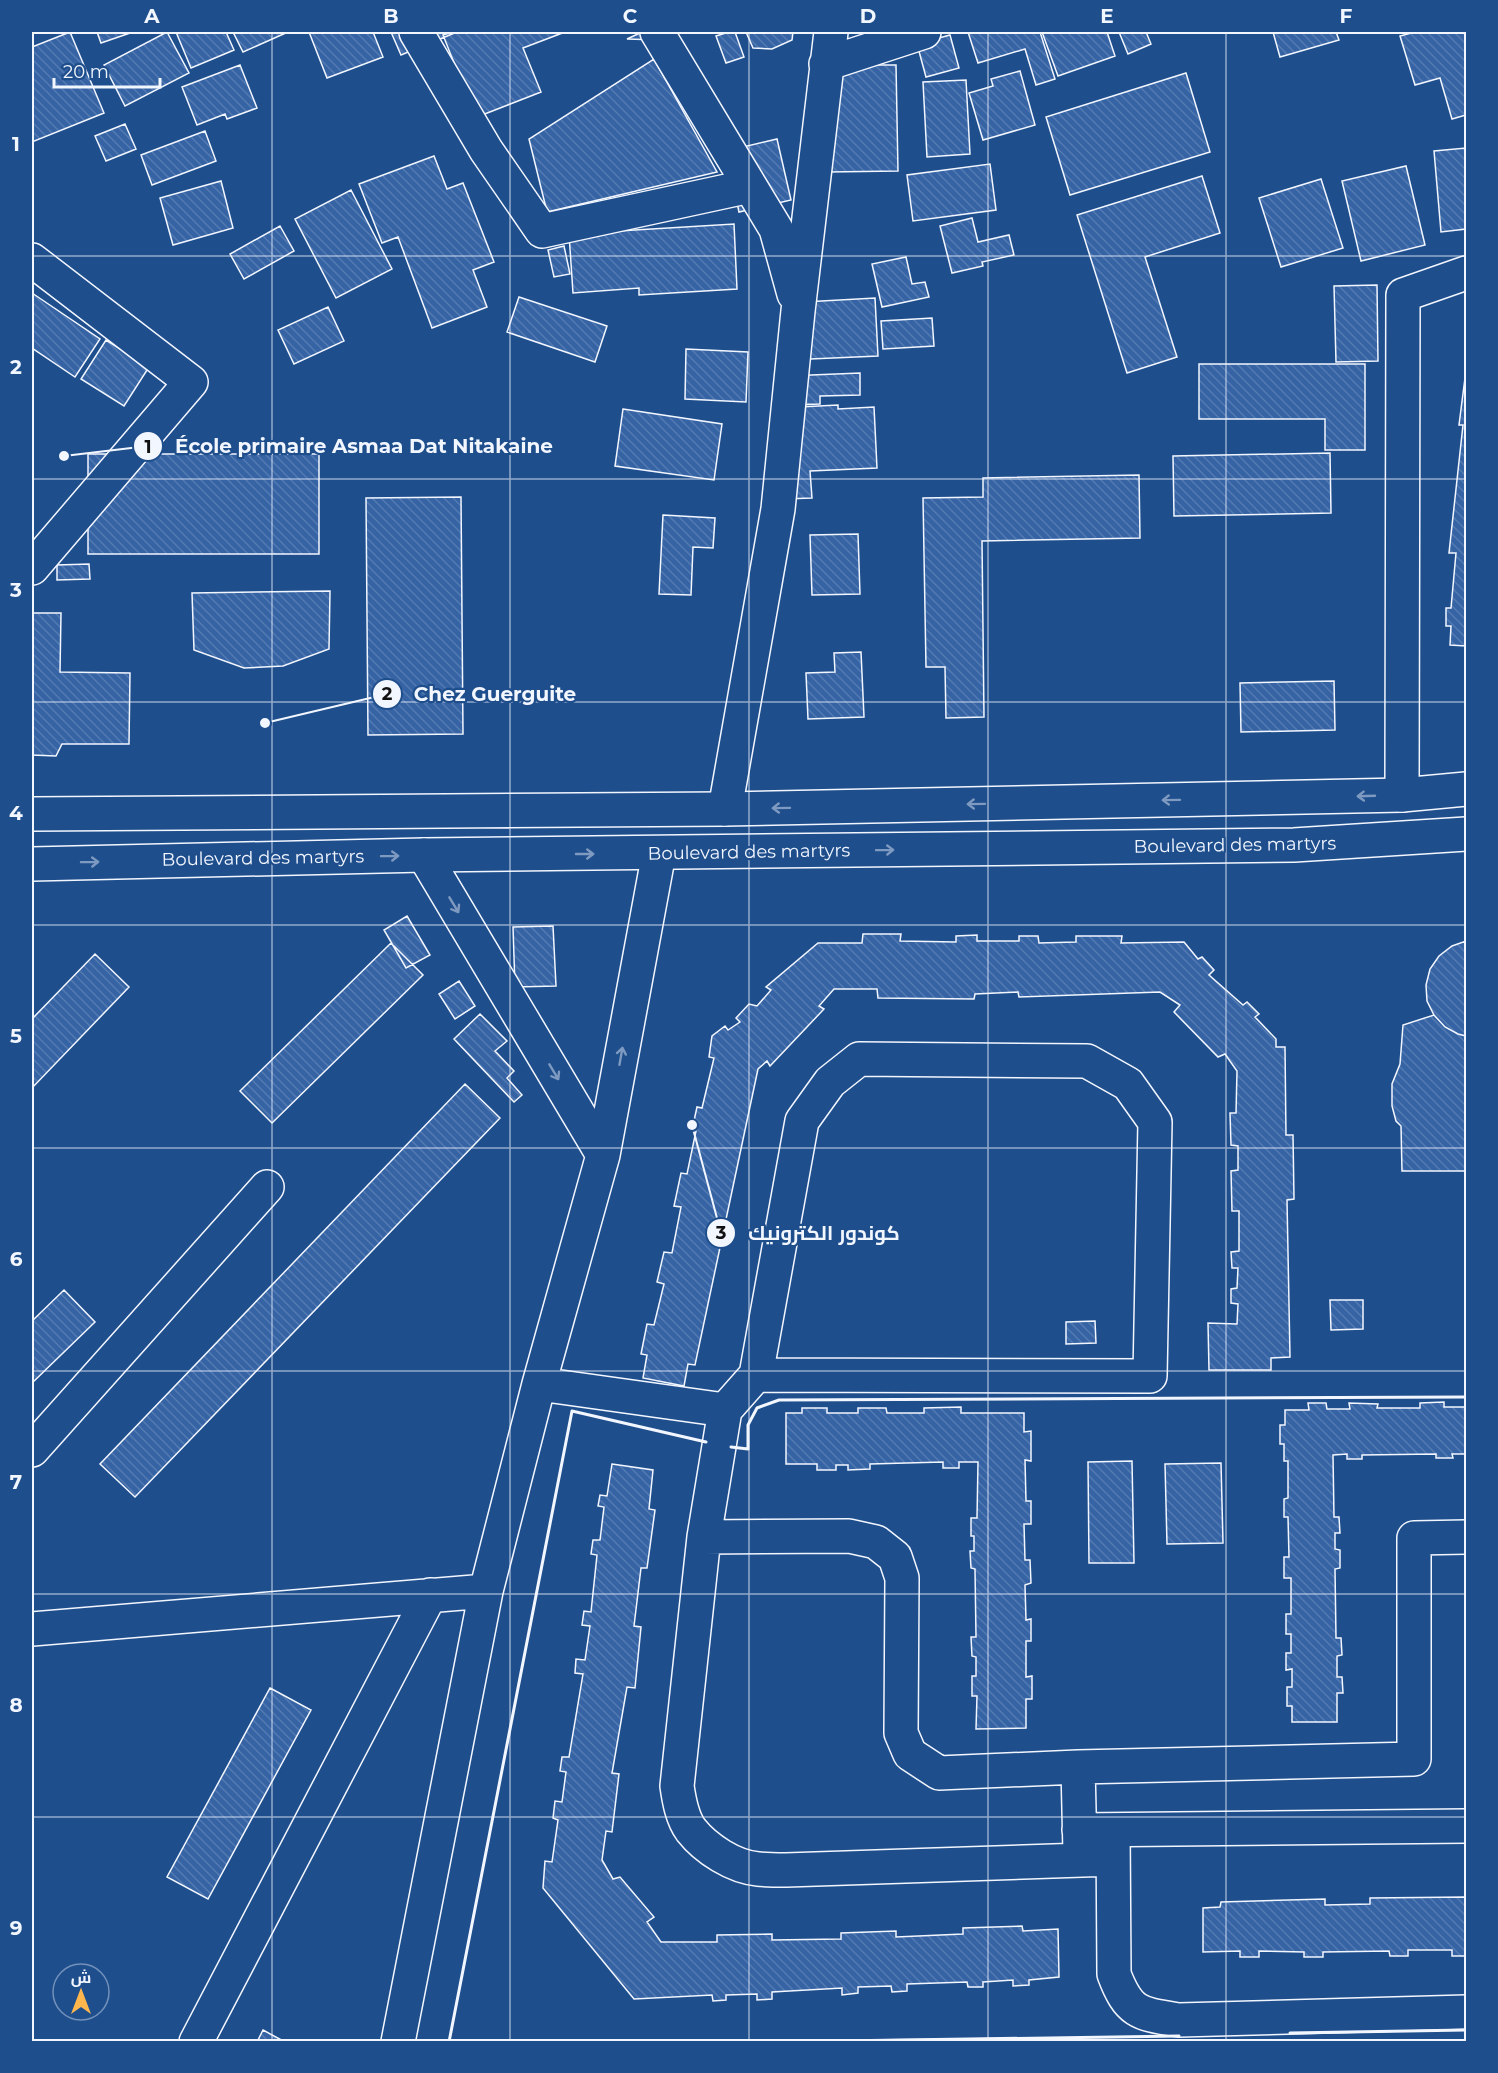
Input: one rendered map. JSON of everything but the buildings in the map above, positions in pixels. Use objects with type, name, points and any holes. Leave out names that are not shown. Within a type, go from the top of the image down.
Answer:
[{"type":"main road","points":[[416,32],[486,150],[542,231],[750,186]]},
{"type":"main road","points":[[657,32],[776,229],[798,311]]},
{"type":"main road","points":[[725,809],[778,509],[798,311],[831,32]]},
{"type":"main road","points":[[826,64],[924,32]]},
{"type":"main road","points":[[32,260],[192,382],[32,568]]},
{"type":"main road","points":[[1402,795],[1403,296],[1467,273]]},
{"type":"main road","points":[[32,814],[725,809],[1402,795],[1467,789]]},
{"type":"main road","name":"Boulevard des martyrs","points":[[32,864],[424,855],[1294,845],[1467,834]]},
{"type":"main road","points":[[398,2042],[486,1591],[539,1384],[603,1155],[659,853]]},
{"type":"main road","points":[[424,855],[603,1155]]},
{"type":"main road","points":[[756,1375],[1150,1376],[1155,1122],[1128,1084],[1087,1061],[859,1059],[830,1082],[802,1121],[756,1375],[725,1410],[704,1537],[677,1786],[679,1802],[691,1829],[706,1845],[726,1859],[756,1869],[1080,1845],[1467,1827]]},
{"type":"main road","points":[[32,1450],[267,1187]]},
{"type":"main road","points":[[539,1384],[725,1410]]},
{"type":"main road","points":[[704,1537],[849,1536],[876,1542],[895,1557],[902,1578],[901,1733],[910,1754],[939,1773],[1078,1767],[1414,1760],[1414,1538],[1467,1537]]},
{"type":"main road","points":[[32,1629],[486,1591]]},
{"type":"main road","points":[[195,2042],[430,1595]]},
{"type":"main road","points":[[1078,1767],[1080,1845]]},
{"type":"main road","points":[[1112,1844],[1114,1974],[1122,1995],[1133,2008],[1152,2016],[1179,2020],[1467,2012]]},
{"type":"green space","points":[[1047,2038],[1047,2042],[771,2041]]},
{"type":"wall","points":[[731,1447],[748,1449],[748,1425],[757,1408],[779,1400],[1466,1397]]},
{"type":"wall","points":[[449,2042],[572,1411],[706,1442]]},
{"type":"wall","points":[[1290,2033],[1466,2030]]},
{"type":"wall","points":[[771,2042],[1179,2036]]},
{"type":"place","name":"École primaire Asmaa Dat Nitakaine","points":[[64,456]]},
{"type":"place","name":"Chez Guerguite","points":[[265,723]]},
{"type":"place","name":"كوندور الكترونيك","points":[[692,1125]]}]
